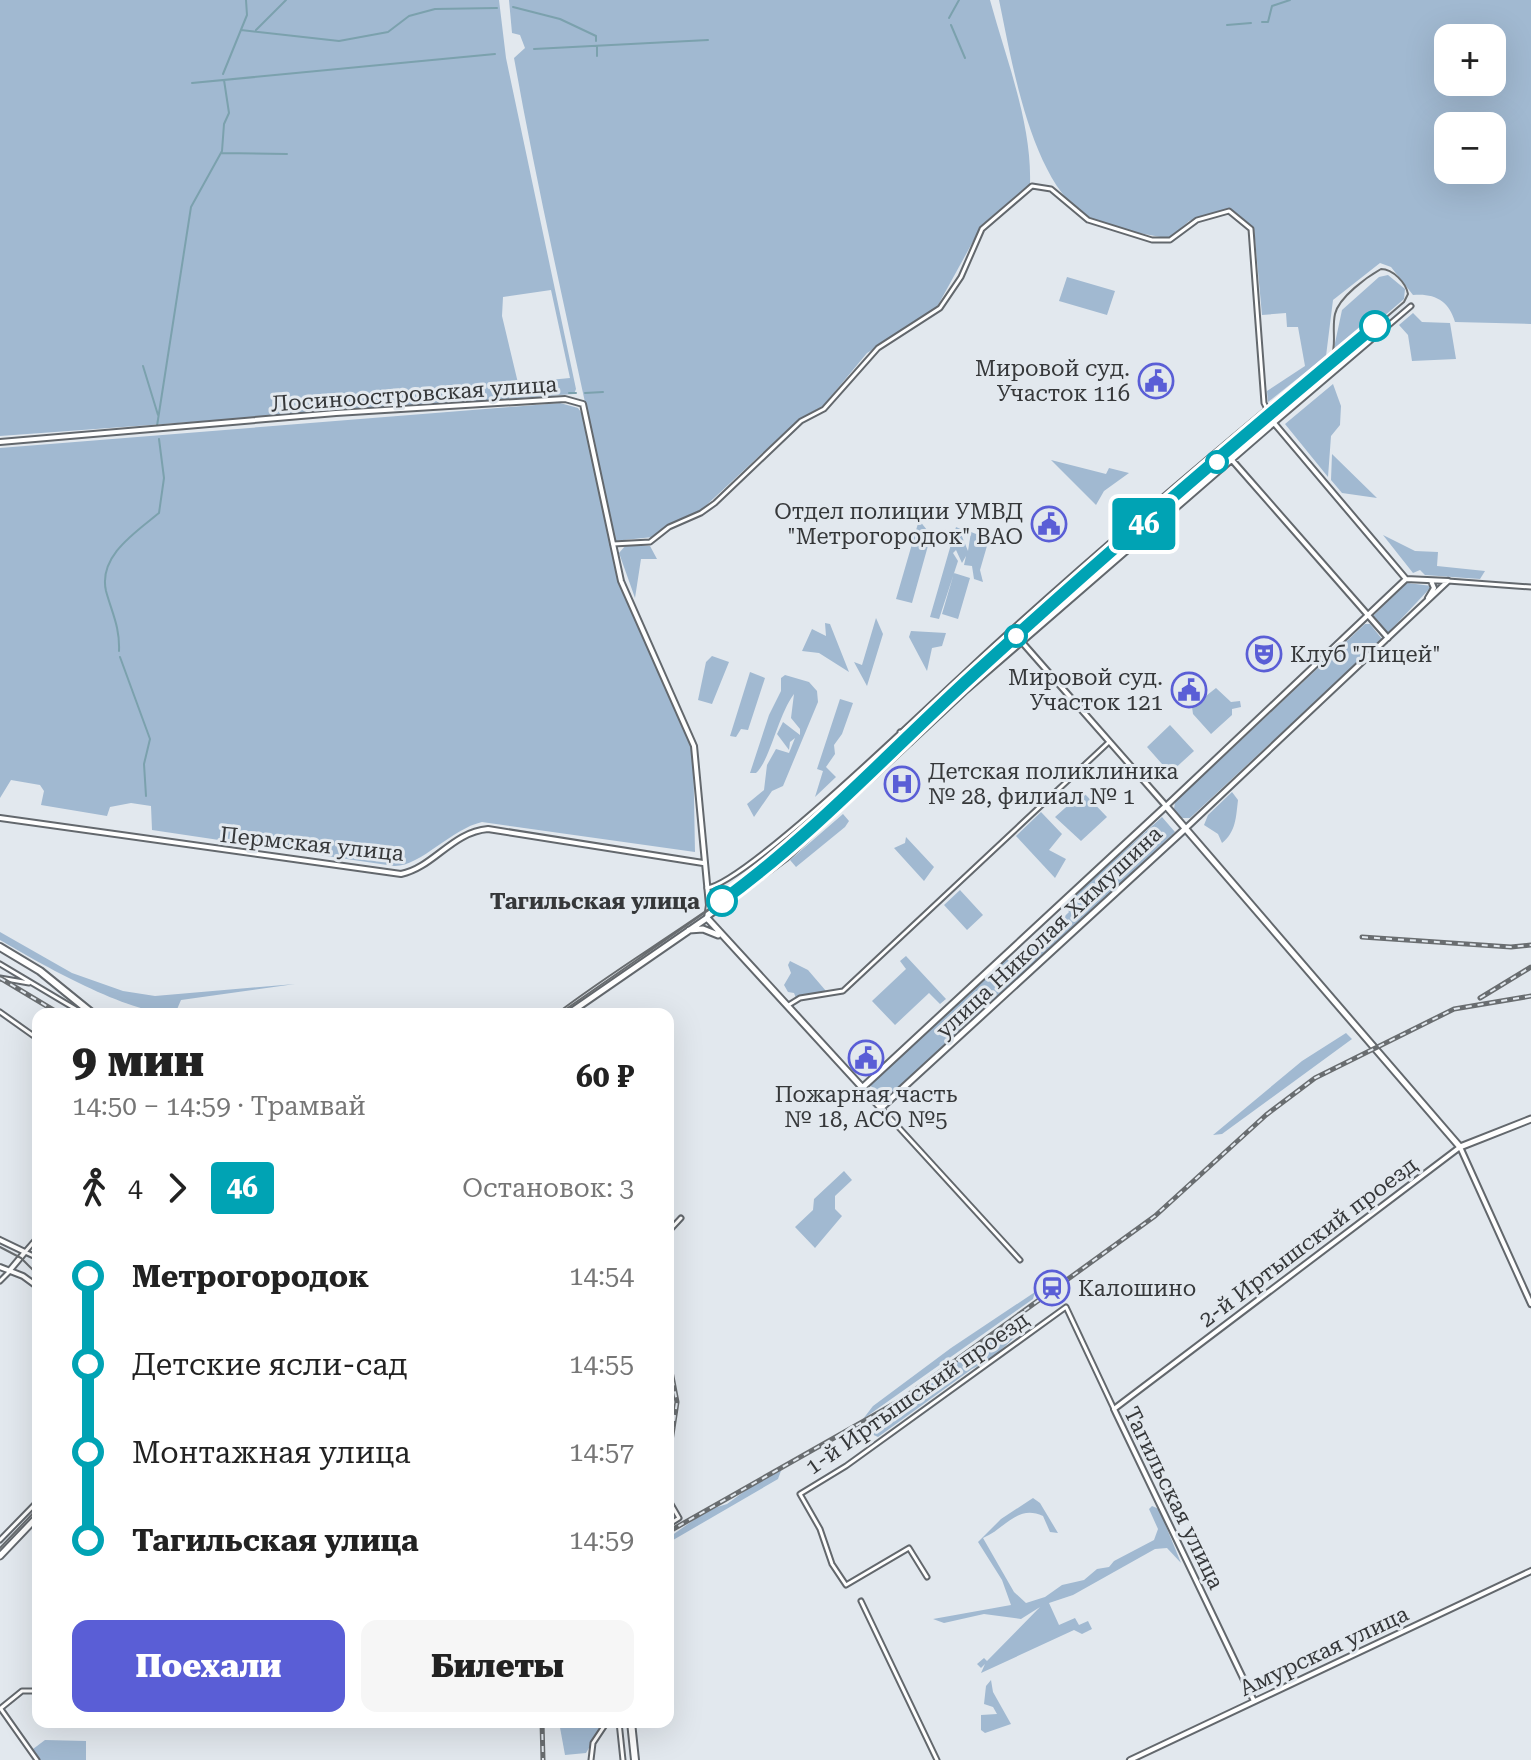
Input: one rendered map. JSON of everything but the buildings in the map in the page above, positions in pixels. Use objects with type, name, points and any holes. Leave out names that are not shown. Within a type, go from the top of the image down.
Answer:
[{"type":"main road","points":[[1166,806],[1460,1147]]},
{"type":"main road","name":"улица Николая Химушина","points":[[862,1088],[1166,806]]},
{"type":"main road","name":"улица Николая Химушина","points":[[881,1108],[1185,829]]},
{"type":"main road","points":[[577,1008],[707,918],[881,1108]]},
{"type":"main road","points":[[689,930],[709,930],[722,937]]},
{"type":"main road","points":[[0,947],[48,976],[86,1008]]},
{"type":"main road","name":"2-й Иртышский проезд","points":[[1460,1147],[1531,1119]]},
{"type":"main road","points":[[0,1556],[32,1522]]},
{"type":"main road","points":[[632,1728],[635,1760]]},
{"type":"street","points":[[613,544],[650,542],[669,527],[715,503],[801,421],[824,409],[878,348],[940,308],[961,277],[982,229],[1032,186],[1051,189],[1091,221],[1152,240],[1170,240],[1209,215],[1229,211],[1242,219],[1251,229],[1266,410],[1274,423],[1406,579],[1531,587]]},
{"type":"street","points":[[707,918],[786,858],[1021,641],[1411,306]]},
{"type":"street","name":"Лосиноостровская улица","points":[[0,442],[336,413],[573,400],[583,404],[621,581],[694,746],[707,918]]},
{"type":"street","points":[[707,888],[717,887],[757,858],[1116,538],[1266,410]]},
{"type":"street","points":[[1232,460],[1388,638]]},
{"type":"street","points":[[1116,538],[1128,549]]},
{"type":"street","name":"улица Николая Химушина","points":[[1166,806],[1406,579]]},
{"type":"street","points":[[1424,603],[1434,588],[1429,580]]},
{"type":"street","name":"улица Николая Химушина","points":[[1185,829],[1448,581]]},
{"type":"street","points":[[1021,641],[1166,806]]},
{"type":"street","points":[[900,732],[910,743]]},
{"type":"street","points":[[787,1006],[800,998],[843,991],[1110,742]]},
{"type":"street","name":"Пермская улица","points":[[0,818],[401,874],[416,869],[459,838],[488,829],[703,863]]},
{"type":"street","points":[[0,964],[74,1008]]},
{"type":"street","points":[[0,978],[13,978],[40,987]]},
{"type":"street","points":[[0,1012],[32,1035]]},
{"type":"street","points":[[881,1108],[1020,1260]]},
{"type":"street","points":[[1460,1147],[1531,1304]]},
{"type":"street","name":"2-й Иртышский проезд","points":[[1114,1409],[1460,1147]]},
{"type":"street","points":[[674,1226],[681,1218]]},
{"type":"street","points":[[0,1240],[32,1255]]},
{"type":"street","points":[[0,1281],[32,1244]]},
{"type":"street","points":[[0,1267],[32,1283]]},
{"type":"street","name":"Тагильская улица","points":[[1066,1307],[1254,1701]]},
{"type":"street","name":"1-й Иртышский проезд","points":[[927,1577],[909,1548],[846,1585],[832,1564],[820,1529],[800,1494],[846,1466],[1066,1307]]},
{"type":"street","points":[[0,1540],[32,1507]]},
{"type":"street","name":"Амурская улица","points":[[1130,1760],[1531,1571]]},
{"type":"street","points":[[861,1601],[937,1760]]},
{"type":"street","points":[[32,1691],[22,1691],[1,1708],[37,1760]]},
{"type":"street","points":[[591,1760],[593,1743],[603,1728]]},
{"type":"street","points":[[620,1728],[623,1760]]},
{"type":"shaded area","points":[[0,0],[499,0],[506,58],[576,389],[574,394],[0,436]],"holes":[[[551,290],[570,378],[518,383],[502,316],[503,297]]]},
{"type":"shaded area","points":[[509,0],[990,0],[1017,91],[1027,138],[1030,184],[982,225],[937,307],[910,328],[867,353],[823,406],[799,419],[699,512],[669,525],[653,537],[614,541],[525,119],[514,58],[525,48],[520,35],[512,33]]},
{"type":"shaded area","points":[[999,0],[1531,0],[1531,324],[1455,322],[1440,300],[1428,295],[1413,295],[1391,267],[1380,263],[1333,300],[1326,356],[1268,402],[1267,391],[1305,366],[1298,327],[1287,327],[1286,313],[1262,315],[1254,228],[1229,209],[1189,221],[1169,239],[1115,228],[1086,216],[1067,199],[1051,176],[1038,149],[1018,86]]},
{"type":"shaded area","points":[[1388,275],[1405,289],[1404,299],[1331,362],[1342,310],[1379,277]]},
{"type":"shaded area","points":[[1067,277],[1115,291],[1107,315],[1059,301]]},
{"type":"shaded area","points":[[1413,313],[1422,322],[1450,323],[1456,359],[1412,361],[1408,335],[1399,325]]},
{"type":"shaded area","points":[[1333,384],[1341,406],[1340,425],[1331,436],[1328,477],[1285,424]]},
{"type":"shaded area","points":[[560,403],[578,408],[584,416],[619,580],[693,745],[695,852],[482,822],[459,832],[414,861],[394,866],[152,830],[151,806],[131,803],[110,807],[107,816],[41,805],[44,791],[40,785],[11,780],[0,798],[0,448]]},
{"type":"shaded area","points":[[1332,454],[1377,498],[1342,493],[1331,480]]},
{"type":"shaded area","points":[[1051,460],[1106,474],[1109,468],[1129,473],[1104,491],[1096,505]]},
{"type":"shaded area","points":[[919,520],[931,535],[912,603],[896,599]]},
{"type":"shaded area","points":[[956,527],[965,531],[961,534],[968,551],[971,532],[989,539],[980,570],[983,582],[974,579],[972,566],[964,565],[966,556],[962,563],[956,550],[953,553],[958,561],[939,619],[930,617]]},
{"type":"shaded area","points":[[1383,535],[1415,551],[1438,552],[1437,566],[1485,571],[1480,579],[1425,575],[1420,570],[1413,573]]},
{"type":"shaded area","points":[[626,545],[650,546],[657,559],[641,559],[635,598],[619,553]]},
{"type":"shaded area","points":[[954,573],[970,578],[958,619],[942,614]]},
{"type":"shaded area","points":[[1407,583],[1432,586],[1388,633],[1372,617]]},
{"type":"shaded area","points":[[876,618],[883,634],[867,686],[854,662],[862,665]]},
{"type":"shaded area","points":[[825,623],[830,624],[849,672],[819,653],[802,651],[812,629],[826,636]]},
{"type":"shaded area","points":[[1365,624],[1370,624],[1382,639],[1190,818],[1182,818],[1174,809],[1175,802]]},
{"type":"shaded area","points":[[911,631],[946,633],[942,646],[932,648],[927,671],[909,637]]},
{"type":"shaded area","points":[[712,656],[729,662],[712,704],[698,700],[706,662]]},
{"type":"shaded area","points":[[750,672],[765,678],[748,730],[741,729],[736,737],[730,736]]},
{"type":"shaded area","points":[[785,675],[809,682],[817,691],[818,702],[783,786],[772,791],[754,817],[747,804],[764,790],[767,765],[776,749],[789,753],[795,738],[790,742],[789,750],[777,734],[783,722],[800,735],[800,729],[791,718],[794,694],[761,767],[756,773],[750,773],[769,715],[781,691],[781,678]]},
{"type":"shaded area","points":[[1216,688],[1231,702],[1240,701],[1241,707],[1232,709],[1232,715],[1211,734],[1193,714],[1192,707]]},
{"type":"shaded area","points":[[840,699],[853,703],[842,734],[834,745],[835,754],[826,767],[836,777],[815,797],[823,771],[817,769]]},
{"type":"shaded area","points":[[1170,725],[1194,751],[1170,773],[1147,747]]},
{"type":"shaded area","points":[[896,738],[865,777],[757,872],[756,863]]},
{"type":"shaded area","points":[[1083,792],[1107,817],[1081,841],[1055,817]]},
{"type":"shaded area","points":[[1232,792],[1238,800],[1236,818],[1233,829],[1222,843],[1218,834],[1204,825],[1208,815]]},
{"type":"shaded area","points":[[1041,812],[1062,834],[1049,850],[1066,859],[1055,878],[1016,836]]},
{"type":"shaded area","points":[[843,814],[849,821],[845,827],[796,867],[790,860]]},
{"type":"shaded area","points":[[1162,817],[1175,832],[919,1072],[884,1100],[870,1085],[1006,958],[1014,966],[1069,912],[1064,905]]},
{"type":"shaded area","points":[[906,837],[934,867],[924,881],[894,848],[905,843]]},
{"type":"shaded area","points":[[960,890],[983,915],[967,930],[944,905]]},
{"type":"shaded area","points":[[0,932],[72,973],[123,991],[155,996],[295,984],[181,1000],[178,1008],[141,1008],[61,974],[0,940]]},
{"type":"shaded area","points":[[906,956],[946,999],[940,1004],[929,993],[895,1025],[872,1001],[906,969],[900,961]]},
{"type":"shaded area","points":[[790,961],[808,970],[826,991],[796,998],[794,993],[788,992],[784,985],[791,973]]},
{"type":"shaded area","points":[[1346,1033],[1352,1039],[1222,1134],[1213,1135],[1302,1061]]},
{"type":"shaded area","points":[[844,1171],[852,1180],[835,1196],[835,1209],[842,1216],[815,1248],[795,1227],[813,1210],[814,1199]]},
{"type":"shaded area","points":[[1035,1292],[1033,1299],[863,1419],[873,1406],[951,1348]]},
{"type":"shaded area","points":[[1007,1333],[1009,1338],[1015,1337],[990,1360],[972,1369],[878,1437],[867,1432],[901,1417],[917,1403],[874,1422],[916,1390],[938,1380],[948,1368],[994,1336]]},
{"type":"shaded area","points":[[782,1468],[778,1479],[674,1540],[674,1534],[708,1510],[727,1504],[775,1469]]},
{"type":"shaded area","points":[[1033,1498],[1040,1503],[1058,1533],[1050,1532],[1043,1516],[1026,1513],[983,1538],[1014,1592],[1026,1603],[1045,1597],[1062,1585],[1084,1580],[1097,1569],[1109,1567],[1114,1561],[1154,1540],[1158,1529],[1149,1509],[1152,1506],[1159,1509],[1181,1563],[1167,1548],[1155,1549],[1073,1595],[1049,1603],[1059,1625],[1075,1618],[1079,1625],[1088,1621],[1092,1629],[1082,1634],[1074,1630],[981,1673],[985,1664],[981,1668],[977,1664],[984,1658],[987,1661],[1040,1607],[1021,1619],[984,1614],[944,1623],[933,1619],[1011,1605],[1002,1580],[978,1542],[1001,1519]]},
{"type":"shaded area","points":[[991,1680],[993,1692],[1011,1724],[985,1733],[981,1730],[981,1715],[997,1714],[993,1707],[984,1704],[986,1686]]},
{"type":"shaded area","points":[[560,1728],[601,1728],[586,1753],[565,1755]]},
{"type":"shaded area","points":[[45,1740],[86,1741],[86,1760],[40,1760],[33,1749]]},
{"type":"waterway","points":[[223,74],[247,15],[246,0]]},
{"type":"waterway","points":[[256,30],[286,0]]},
{"type":"waterway","points":[[949,18],[959,0]]},
{"type":"waterway","points":[[1262,22],[1268,22],[1272,6],[1290,0]]},
{"type":"waterway","points":[[513,7],[560,19],[596,36],[596,41]]},
{"type":"waterway","points":[[241,30],[339,41],[388,32],[409,16],[435,9],[497,8]]},
{"type":"waterway","points":[[1227,25],[1251,23]]},
{"type":"waterway","points":[[951,25],[965,58]]},
{"type":"waterway","points":[[534,49],[708,40]]},
{"type":"waterway","points":[[597,47],[597,56]]},
{"type":"waterway","points":[[192,83],[495,54]]},
{"type":"waterway","points":[[157,426],[191,207],[222,151],[224,124],[229,113],[224,80]]},
{"type":"waterway","points":[[221,153],[287,154]]},
{"type":"waterway","points":[[143,366],[158,415]]},
{"type":"waterway","points":[[585,393],[603,392]]},
{"type":"waterway","points":[[569,393],[576,393]]},
{"type":"waterway","points":[[119,651],[117,627],[105,578],[113,556],[121,546],[159,513],[164,478],[159,439]]},
{"type":"waterway","points":[[120,657],[150,739],[144,764],[146,796]]},
{"type":"tram line","points":[[1381,269],[1390,271],[1402,281],[1408,294],[1404,302],[1007,644],[909,733],[1007,641],[1327,364],[1334,346],[1335,314],[1354,288],[1381,269]]},
{"type":"tram line","name":"46","points":[[722,901],[794,846],[867,779],[898,743],[1007,644],[1375,326]]},
{"type":"tram line","points":[[892,750],[909,733]]},
{"type":"tram line","points":[[892,750],[909,733]]},
{"type":"tram line","points":[[564,1008],[739,887],[841,801],[892,750]]},
{"type":"tram line","points":[[568,1008],[749,882],[794,846],[867,779],[892,750]]},
{"type":"tram line","points":[[0,1247],[21,1258],[32,1269]]},
{"type":"tram line","points":[[0,1548],[32,1514]]},
{"type":"railway","points":[[1362,937],[1511,947],[1531,945]]},
{"type":"railway","points":[[1480,998],[1531,967]]},
{"type":"railway","points":[[0,978],[50,1008]]},
{"type":"railway","points":[[674,1529],[901,1400],[1155,1216],[1266,1115],[1315,1078],[1454,1009],[1531,996]]},
{"type":"railway","points":[[674,1387],[677,1402],[674,1422]]},
{"type":"railway","points":[[542,1728],[543,1760]]},
{"type":"place","name":"Мировой суд. Участок 116","points":[[1156,381]]},
{"type":"place","name":"Отдел полиции УМВД \"Метрогородок\" ВАО","points":[[1049,524]]},
{"type":"place","name":"Клуб \"Лицей\"","points":[[1264,654]]},
{"type":"place","name":"Мировой суд. Участок 121","points":[[1189,690]]},
{"type":"place","name":"Детская поликлиника № 28, филиал № 1","points":[[902,784]]},
{"type":"place","name":"Тагильская улица","points":[[722,901]]},
{"type":"place","name":"Пожарная часть № 18, АСО №5","points":[[866,1058]]},
{"type":"place","name":"Калошино","points":[[1052,1288]]}]
